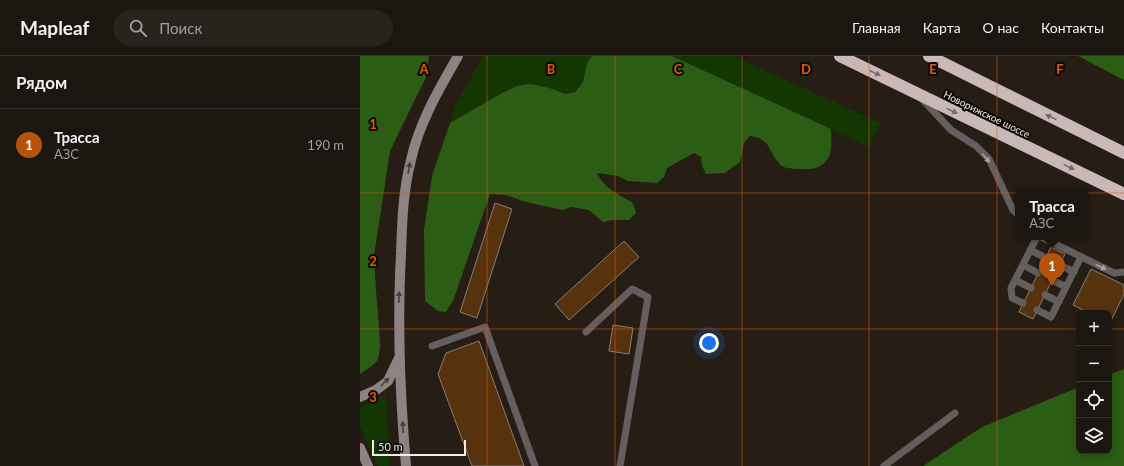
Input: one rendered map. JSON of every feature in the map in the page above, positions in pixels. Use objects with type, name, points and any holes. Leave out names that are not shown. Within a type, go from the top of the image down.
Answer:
[{"type":"highway","name":"Новорижское шоссе","points":[[840,56],[1124,194]]},
{"type":"highway","points":[[929,56],[1124,152]]},
{"type":"main road","points":[[406,466],[399,357],[399,298],[403,204],[411,160],[424,120],[458,56]]},
{"type":"main road","points":[[360,397],[376,390],[388,381],[399,357]]},
{"type":"main road","points":[[360,448],[368,466]]},
{"type":"lane","points":[[917,94],[951,130],[976,146],[989,159],[1015,212]]},
{"type":"lane","points":[[1023,303],[1012,298],[1011,288],[1035,240]]},
{"type":"lane","points":[[1047,240],[1114,273],[1124,272]]},
{"type":"lane","points":[[1030,250],[1046,258]]},
{"type":"lane","points":[[1037,310],[1051,317],[1081,257]]},
{"type":"lane","points":[[1023,265],[1038,273]]},
{"type":"lane","points":[[1060,265],[1074,272]]},
{"type":"lane","points":[[1015,280],[1031,288]]},
{"type":"lane","points":[[1052,280],[1066,287]]},
{"type":"lane","points":[[586,332],[632,289],[648,297],[620,466]]},
{"type":"lane","points":[[1045,295],[1059,302]]},
{"type":"lane","points":[[432,346],[485,327],[535,466]]},
{"type":"lane","points":[[884,466],[955,413]]},
{"type":"green space","points":[[360,56],[429,56],[426,77],[390,151],[374,256],[380,345],[379,355],[377,361],[373,365],[360,374]]},
{"type":"green space","points":[[483,56],[592,56],[587,63],[583,82],[575,91],[565,94],[553,89],[517,86],[450,123],[457,102]]},
{"type":"green space","points":[[592,56],[672,56],[831,129],[830,154],[828,159],[821,166],[811,169],[784,167],[777,161],[763,140],[750,136],[744,143],[740,162],[725,173],[706,174],[702,166],[701,157],[694,153],[667,168],[664,177],[657,183],[628,181],[618,176],[597,173],[600,179],[608,187],[633,203],[636,213],[629,220],[612,220],[603,222],[589,210],[571,207],[562,210],[526,202],[506,195],[490,194],[453,301],[446,312],[438,311],[425,301],[424,230],[432,176],[450,123],[517,86],[531,84],[553,89],[565,94],[575,92],[583,82],[587,63]]},
{"type":"green space","points":[[672,56],[733,56],[881,123],[869,147]]},
{"type":"green space","points":[[1078,56],[1124,56],[1124,80]]},
{"type":"green space","points":[[1124,369],[1124,466],[923,466],[982,427],[1076,388],[1076,454],[1112,454],[1112,374]]},
{"type":"green space","points":[[386,394],[390,466],[378,466],[360,426],[360,407]]},
{"type":"building","points":[[495,203],[512,209],[477,318],[460,312]]},
{"type":"building","points":[[624,241],[639,257],[569,320],[555,304]]},
{"type":"building","points":[[1051,247],[1065,254],[1033,319],[1019,312]]},
{"type":"building","points":[[1091,269],[1124,285],[1124,294],[1112,319],[1112,310],[1083,310],[1073,305]]},
{"type":"building","points":[[613,325],[633,328],[629,354],[609,351]]},
{"type":"building","points":[[479,341],[524,466],[472,466],[438,374],[446,353]]},
{"type":"place","name":"Трасса","points":[[1052,286]]}]
